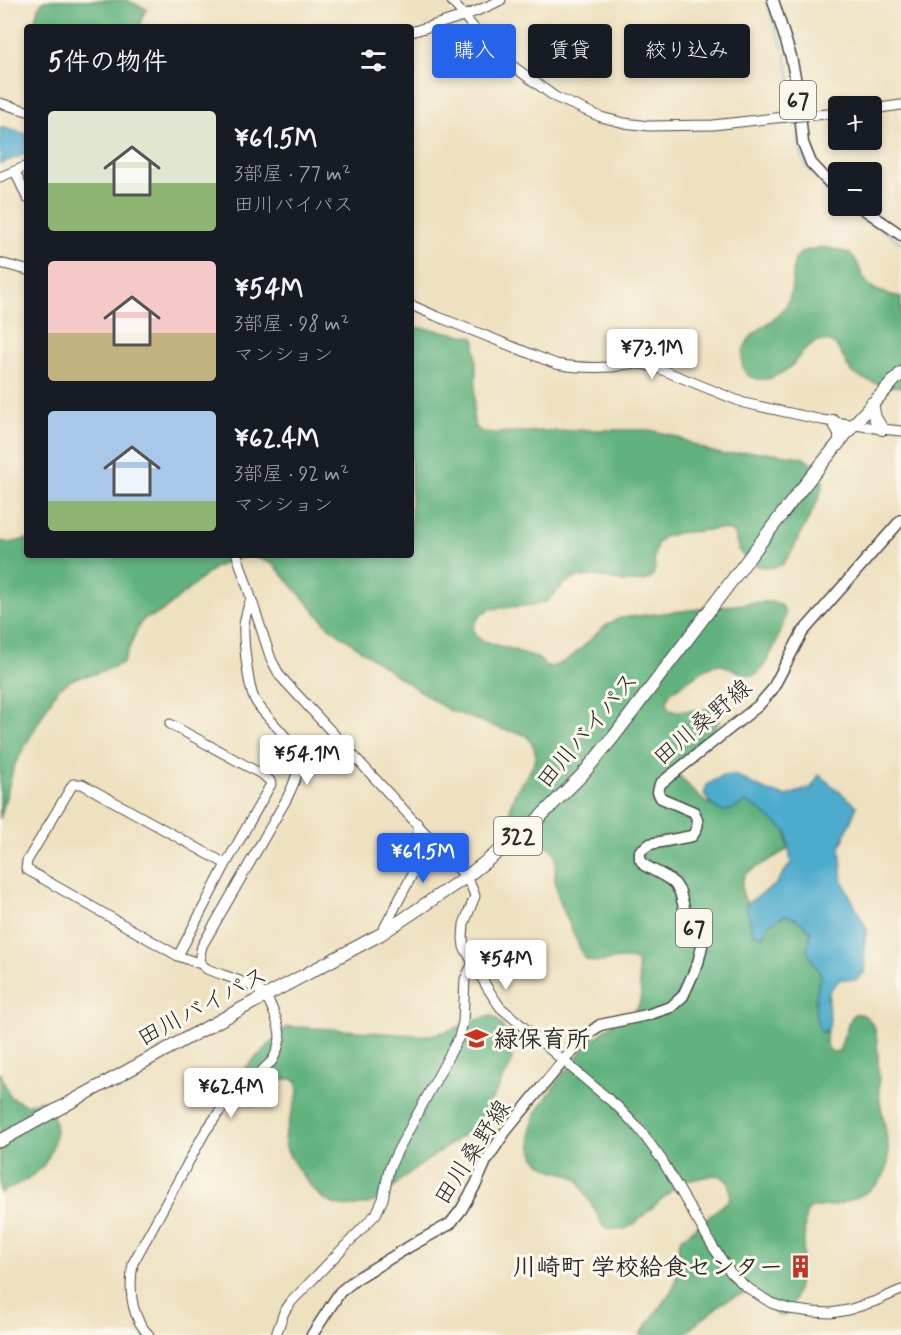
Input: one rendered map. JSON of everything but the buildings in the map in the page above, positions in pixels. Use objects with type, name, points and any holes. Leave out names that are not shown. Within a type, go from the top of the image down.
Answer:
[{"type":"highway","name":"田川バイパス","points":[[0,1141],[381,934],[466,877],[529,828],[582,775],[615,735],[795,497],[854,424],[901,373]]},
{"type":"highway","points":[[872,403],[875,418],[882,429]]},
{"type":"highway","points":[[833,421],[840,433],[840,441]]},
{"type":"main road","name":"67","points":[[773,0],[791,57],[803,143],[811,163],[828,181]]},
{"type":"main road","points":[[873,216],[901,235]]},
{"type":"main road","name":"田川桑野線","points":[[312,1335],[340,1292],[356,1279],[450,1224],[461,1210],[486,1161],[505,1132],[564,1060],[592,1031],[600,1025],[647,1015],[671,1007],[684,996],[698,963],[702,946],[698,934],[687,919],[680,892],[675,884],[644,865],[640,859],[640,851],[650,844],[692,836],[698,828],[698,820],[694,812],[661,798],[658,792],[660,784],[758,706],[772,690],[802,633],[901,520]]},
{"type":"street","points":[[450,0],[506,61],[555,97],[601,117],[649,126],[713,125],[828,114]]},
{"type":"street","points":[[414,31],[465,15],[501,0]]},
{"type":"street","points":[[0,103],[24,110]]},
{"type":"street","points":[[882,108],[901,105]]},
{"type":"street","points":[[0,177],[24,167]]},
{"type":"street","points":[[15,171],[24,191]]},
{"type":"street","points":[[0,263],[24,269]]},
{"type":"street","points":[[414,306],[555,364],[574,368],[642,364],[655,367],[744,403],[833,421],[901,431]]},
{"type":"street","points":[[238,558],[271,659],[280,676],[466,877],[475,896],[464,924],[464,947],[500,1007],[618,1107],[640,1130],[662,1160],[731,1273],[752,1291],[771,1302],[789,1309],[812,1312],[831,1313],[857,1307],[901,1290]]},
{"type":"street","points":[[201,964],[202,946],[294,783],[298,771],[298,758],[294,746],[254,698],[250,686],[244,627],[246,610],[251,599]]},
{"type":"street","points":[[170,724],[263,775],[271,784],[178,956]]},
{"type":"street","points":[[263,775],[284,736]]},
{"type":"street","points":[[149,1335],[142,1328],[133,1304],[131,1282],[133,1263],[205,1132],[222,1108],[272,1061],[280,1037],[276,1021],[266,995],[258,989],[178,956],[26,869],[27,861],[73,784],[77,783],[226,864]]},
{"type":"street","points":[[381,934],[417,861],[419,844],[417,823]]},
{"type":"street","points":[[276,1335],[284,1312],[291,1302],[376,1214],[383,1199],[389,1168],[459,1037],[463,1022],[465,978],[474,965]]},
{"type":"green space","points":[[44,0],[126,0],[147,9],[142,17],[141,24],[34,24],[38,8]]},
{"type":"green space","points":[[822,247],[850,254],[871,287],[901,297],[901,387],[876,383],[853,373],[836,346],[827,341],[811,345],[789,368],[771,378],[754,378],[745,371],[742,360],[748,341],[782,312],[787,304],[792,288],[795,259],[802,252]]},
{"type":"green space","points":[[414,327],[475,339],[476,373],[473,417],[475,426],[482,432],[650,430],[674,436],[724,455],[765,452],[801,457],[816,465],[822,473],[823,483],[819,498],[792,551],[782,565],[763,567],[747,560],[738,548],[735,535],[728,530],[677,533],[663,537],[657,544],[654,557],[655,568],[650,579],[624,582],[596,576],[578,577],[565,583],[547,601],[532,605],[490,609],[481,615],[474,627],[476,636],[481,640],[536,657],[551,667],[572,656],[603,628],[620,618],[761,602],[777,603],[783,607],[785,615],[778,638],[758,672],[749,675],[714,665],[671,692],[667,705],[669,710],[718,709],[720,713],[717,726],[677,765],[678,774],[695,793],[705,802],[720,808],[749,799],[775,806],[787,833],[787,849],[745,874],[742,893],[747,904],[763,902],[810,926],[829,993],[826,1042],[828,1048],[832,1052],[839,1051],[854,1014],[864,1015],[874,1027],[878,1050],[880,1102],[888,1146],[886,1170],[872,1189],[858,1197],[835,1205],[812,1208],[808,1211],[805,1218],[800,1279],[789,1313],[783,1316],[777,1315],[749,1292],[722,1303],[683,1335],[640,1335],[674,1287],[681,1239],[729,1200],[729,1183],[721,1176],[714,1175],[681,1182],[634,1224],[625,1229],[608,1229],[603,1226],[577,1179],[543,1165],[535,1157],[531,1131],[535,1115],[585,1047],[612,1024],[633,1013],[639,1005],[641,995],[637,962],[625,959],[597,962],[584,958],[559,900],[555,881],[556,854],[542,840],[526,832],[511,818],[511,804],[516,791],[532,768],[536,756],[534,747],[527,736],[447,709],[397,676],[329,627],[273,564],[258,558],[414,558]]},
{"type":"green space","points":[[24,540],[24,558],[240,558],[215,567],[167,608],[154,616],[145,618],[139,625],[123,663],[95,674],[75,678],[59,688],[14,766],[0,819],[0,541],[10,543]]},
{"type":"green space","points":[[492,1016],[505,1031],[512,1059],[511,1065],[480,1120],[471,1130],[407,1175],[383,1197],[371,1203],[345,1206],[330,1203],[318,1194],[292,1160],[286,1149],[284,1137],[298,1093],[297,1081],[290,1079],[278,1083],[252,1105],[243,1100],[235,1090],[237,1076],[287,1027],[426,1035],[446,1032]]},
{"type":"green space","points":[[0,1072],[10,1097],[26,1105],[43,1100],[53,1116],[55,1130],[50,1154],[42,1167],[28,1178],[0,1193]]},
{"type":"water","points":[[0,127],[24,133],[24,154],[0,164]]},
{"type":"water","points":[[734,775],[765,790],[786,796],[811,788],[819,775],[857,806],[840,847],[843,882],[867,930],[864,973],[856,980],[841,979],[833,987],[827,998],[830,1015],[828,1029],[821,1033],[816,1019],[815,1004],[821,975],[807,951],[811,931],[797,919],[785,915],[769,924],[763,936],[753,933],[746,904],[775,885],[791,863],[787,832],[746,802],[723,811],[714,807],[704,795],[707,785],[722,776]]},
{"type":"waterway","points":[[766,0],[783,49]]},
{"type":"waterway","points":[[785,54],[791,84]]},
{"type":"waterway","points":[[797,133],[800,151],[806,165],[815,178],[828,190]]},
{"type":"waterway","points":[[862,216],[901,243]]},
{"type":"place","name":"緑保育所","points":[[476,1039]]},
{"type":"place","name":"川崎町 学校給食センター","points":[[801,1267]]}]
